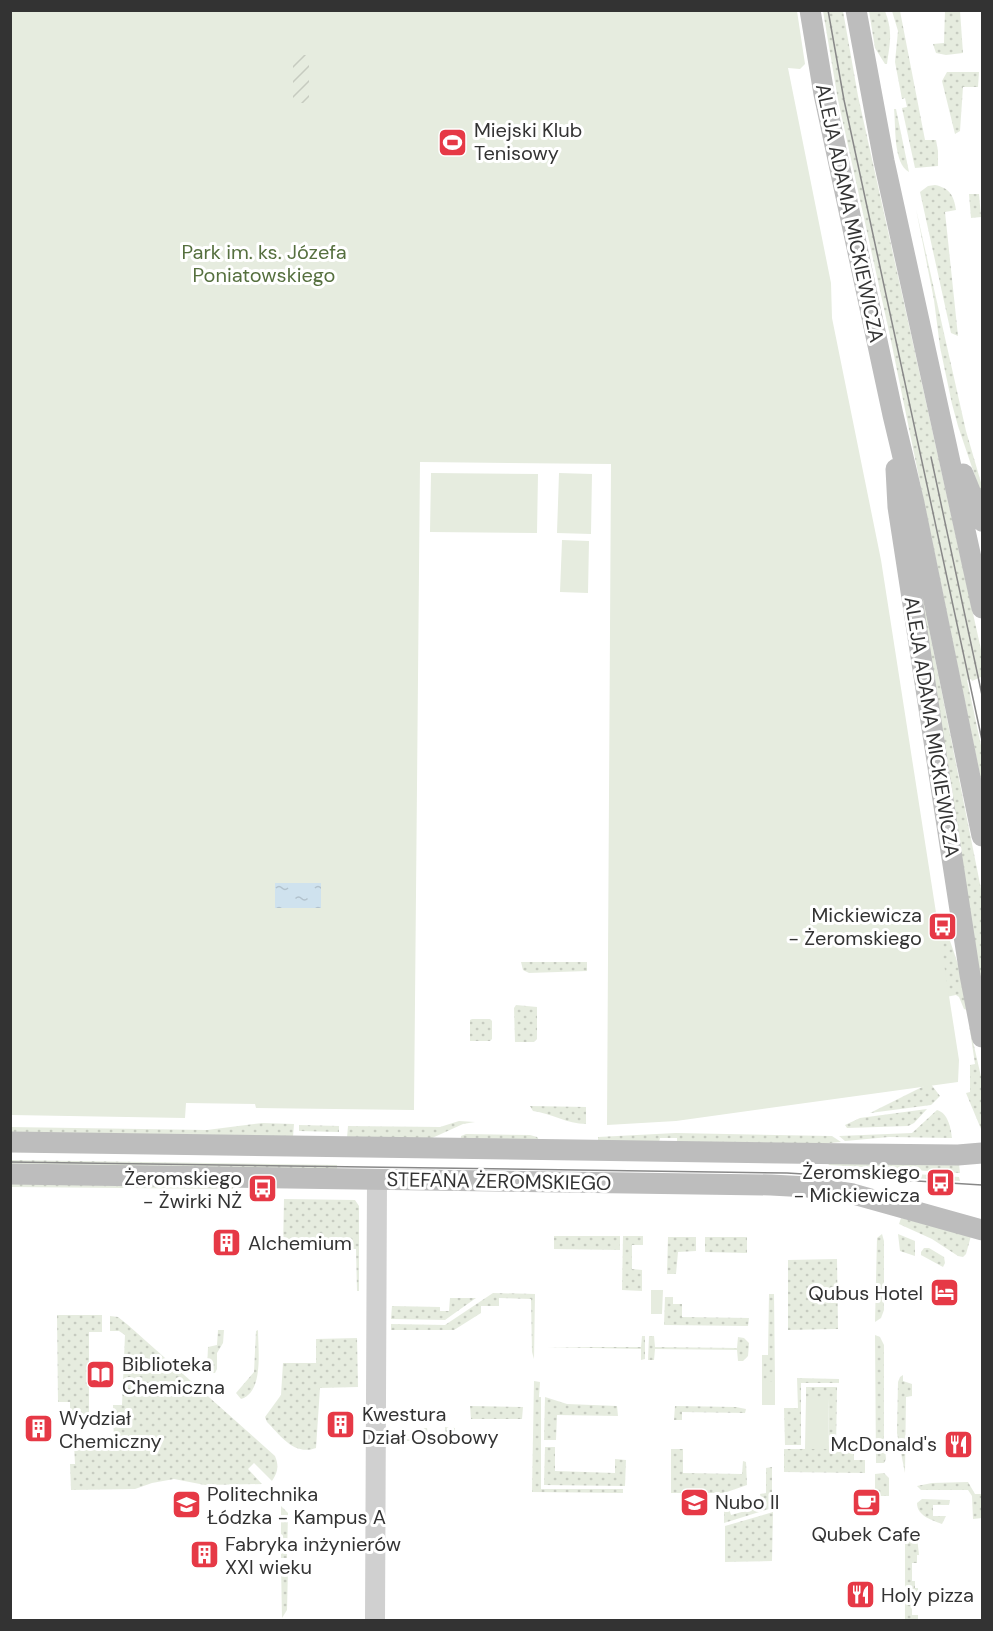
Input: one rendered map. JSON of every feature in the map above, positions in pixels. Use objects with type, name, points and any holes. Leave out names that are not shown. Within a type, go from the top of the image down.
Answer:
[{"type":"main road","name":"ALEJA ADAMA MICKIEWICZA","points":[[810,10],[824,94],[893,415],[915,503],[982,836]]},
{"type":"main road","points":[[855,10],[884,161],[982,608]]},
{"type":"main road","points":[[939,406],[982,521]]},
{"type":"main road","name":"ALEJA ADAMA MICKIEWICZA","points":[[893,415],[898,507],[970,975],[982,1037]]},
{"type":"main road","name":"STEFANA ŻEROMSKIEGO","points":[[10,1142],[776,1153],[958,1155],[982,1153]]},
{"type":"main road","name":"STEFANA ŻEROMSKIEGO","points":[[10,1174],[808,1187],[853,1194],[982,1230]]},
{"type":"street","points":[[375,1620],[377,1179]]},
{"type":"green space","name":"Park im. ks. Józefa Poniatowskiego","points":[[11,11],[797,11],[805,64],[800,69],[788,68],[831,283],[832,318],[881,560],[959,1060],[958,1082],[676,1121],[607,1125],[611,464],[420,462],[414,1110],[256,1108],[255,1104],[186,1103],[185,1118],[11,1115]]},
{"type":"green space","points":[[823,11],[843,11],[858,96],[982,654],[982,681],[981,677],[972,681],[967,680],[982,750],[982,785],[890,336],[838,100]]},
{"type":"green space","points":[[869,11],[885,11],[888,18],[890,43],[887,64],[875,48]]},
{"type":"green space","points":[[892,11],[900,11],[925,140],[936,140],[938,166],[915,168],[902,108],[907,107],[905,98],[902,99],[895,62],[898,31]]},
{"type":"green space","points":[[945,11],[960,11],[963,53],[946,55],[936,53],[933,44],[944,43]]},
{"type":"green space","points":[[293,55],[309,55],[309,103],[293,103]]},
{"type":"green space","points":[[947,72],[979,72],[978,87],[963,87],[960,131],[955,134],[942,81]]},
{"type":"green space","points":[[894,109],[896,109],[909,172],[900,161],[898,153]]},
{"type":"green space","points":[[935,185],[950,193],[956,210],[945,212],[958,336],[951,333],[920,192],[928,186]]},
{"type":"green space","points":[[969,194],[979,194],[981,217],[971,218]]},
{"type":"green space","points":[[916,209],[966,431],[982,486],[982,497],[952,404]]},
{"type":"green space","points":[[431,473],[538,474],[537,533],[430,532]]},
{"type":"green space","points":[[559,473],[592,474],[591,534],[557,533]]},
{"type":"green space","points":[[562,540],[589,541],[588,593],[560,592]]},
{"type":"green space","points":[[923,598],[982,894],[982,1001],[920,599]]},
{"type":"green space","points":[[949,938],[959,967],[967,1010],[964,1009],[956,995],[946,997],[938,939]]},
{"type":"green space","points":[[521,962],[587,962],[587,971],[529,973],[523,970]]},
{"type":"green space","points":[[516,1005],[537,1007],[537,1039],[534,1042],[515,1042],[514,1008]]},
{"type":"green space","points":[[470,1020],[492,1021],[490,1041],[470,1041]]},
{"type":"green space","points":[[969,1024],[982,1081],[981,1129],[966,1093],[970,1092],[970,1065],[975,1064]]},
{"type":"green space","points":[[930,1083],[940,1096],[931,1105],[870,1113]]},
{"type":"green space","points":[[530,1106],[586,1107],[586,1124],[533,1111]]},
{"type":"green space","points":[[927,1109],[908,1126],[847,1128],[845,1125],[860,1118]]},
{"type":"green space","points":[[937,1110],[944,1114],[950,1126],[952,1138],[889,1137],[845,1141],[839,1136],[912,1133]]},
{"type":"green space","points":[[459,1121],[475,1122],[463,1124],[430,1139],[347,1138],[348,1126],[440,1127]]},
{"type":"green space","points":[[262,1123],[294,1124],[293,1137],[11,1132],[10,1127],[207,1130]]},
{"type":"green space","points":[[299,1125],[339,1126],[339,1132],[299,1131]]},
{"type":"green space","points":[[676,1133],[832,1136],[841,1142],[820,1144],[677,1143],[677,1138],[660,1138],[659,1142],[598,1142],[598,1137]]},
{"type":"green space","points":[[466,1134],[530,1135],[539,1140],[461,1139],[461,1136]]},
{"type":"green space","points":[[11,1160],[337,1165],[337,1170],[11,1166]]},
{"type":"green space","points":[[827,1162],[959,1164],[960,1173],[829,1165]]},
{"type":"green space","points":[[829,1168],[959,1177],[960,1181],[830,1173]]},
{"type":"green space","points":[[10,1183],[233,1186],[233,1189],[11,1187]]},
{"type":"green space","points":[[284,1199],[355,1200],[359,1206],[359,1291],[357,1291],[356,1249],[283,1249]]},
{"type":"green space","points":[[901,1218],[971,1236],[966,1254],[963,1257],[958,1256],[932,1239],[899,1224]]},
{"type":"green space","points":[[882,1234],[884,1241],[884,1310],[881,1318],[875,1322],[877,1238]]},
{"type":"green space","points":[[898,1234],[915,1241],[915,1256],[900,1251]]},
{"type":"green space","points":[[554,1236],[620,1236],[620,1250],[554,1249]]},
{"type":"green space","points":[[623,1236],[643,1236],[643,1245],[632,1245],[632,1269],[642,1270],[642,1291],[622,1290]]},
{"type":"green space","points":[[668,1237],[696,1237],[696,1251],[678,1252],[676,1274],[667,1274]]},
{"type":"green space","points":[[705,1237],[747,1237],[747,1253],[705,1252]]},
{"type":"green space","points":[[924,1248],[929,1248],[944,1257],[943,1267],[921,1255]]},
{"type":"green space","points":[[837,1259],[838,1329],[788,1330],[788,1260]]},
{"type":"green space","points":[[651,1290],[663,1290],[662,1314],[651,1314]]},
{"type":"green space","points":[[493,1293],[535,1294],[534,1359],[531,1299],[499,1298],[499,1306],[481,1306],[481,1313],[454,1330],[391,1330],[391,1324],[445,1325]]},
{"type":"green space","points":[[769,1294],[774,1294],[775,1382],[762,1382],[762,1355],[768,1355]]},
{"type":"green space","points":[[665,1297],[673,1297],[673,1304],[682,1304],[682,1317],[749,1318],[748,1326],[664,1325]]},
{"type":"green space","points":[[450,1298],[476,1298],[445,1320],[391,1319],[392,1306],[440,1307],[440,1311],[449,1311]]},
{"type":"green space","points":[[57,1315],[102,1315],[102,1332],[89,1332],[89,1422],[70,1422],[70,1402],[58,1402]]},
{"type":"green space","points":[[110,1316],[118,1317],[128,1325],[275,1456],[277,1469],[272,1481],[254,1463],[248,1469],[262,1484],[205,1485],[174,1479],[135,1489],[71,1490],[70,1464],[75,1464],[74,1444],[114,1443],[113,1405],[122,1405],[125,1335],[119,1331],[110,1331]]},
{"type":"green space","points":[[218,1330],[224,1330],[223,1343],[217,1353],[217,1369],[215,1373],[211,1373],[207,1369],[208,1347],[217,1345]]},
{"type":"green space","points":[[258,1330],[259,1359],[256,1379],[248,1395],[241,1399],[236,1393],[254,1372],[256,1331]]},
{"type":"green space","points":[[875,1335],[880,1337],[884,1345],[886,1459],[884,1463],[876,1463]]},
{"type":"green space","points":[[642,1336],[645,1336],[645,1359],[641,1360],[641,1349],[547,1347],[641,1347]]},
{"type":"green space","points":[[649,1336],[654,1336],[655,1347],[737,1348],[738,1337],[744,1338],[749,1343],[748,1356],[743,1361],[738,1361],[737,1350],[655,1349],[654,1360],[648,1360]]},
{"type":"green space","points":[[357,1338],[358,1387],[320,1388],[316,1448],[301,1449],[288,1443],[267,1422],[265,1417],[281,1395],[283,1363],[316,1363],[316,1339]]},
{"type":"green space","points":[[903,1375],[903,1381],[912,1384],[912,1396],[906,1397],[905,1473],[897,1433],[898,1382]]},
{"type":"green space","points":[[797,1378],[839,1379],[839,1383],[801,1383],[801,1445],[785,1445],[784,1408],[798,1408]]},
{"type":"green space","points":[[534,1381],[540,1382],[539,1397],[541,1397],[541,1489],[623,1489],[623,1493],[532,1492]]},
{"type":"green space","points":[[762,1382],[775,1382],[775,1405],[762,1405]]},
{"type":"green space","points":[[806,1387],[837,1387],[836,1450],[854,1450],[854,1460],[865,1460],[865,1473],[784,1472],[784,1449],[828,1449],[829,1398],[806,1397]]},
{"type":"green space","points":[[545,1397],[567,1404],[617,1406],[618,1416],[557,1415],[556,1440],[544,1440]]},
{"type":"green space","points":[[806,1397],[829,1397],[828,1449],[805,1449]]},
{"type":"green space","points":[[470,1406],[523,1407],[522,1419],[471,1419]]},
{"type":"green space","points":[[675,1406],[746,1409],[745,1413],[682,1412],[682,1420],[674,1420]]},
{"type":"green space","points":[[445,1427],[455,1428],[455,1441],[391,1441],[420,1438],[420,1428],[427,1428],[428,1435],[445,1435]]},
{"type":"green space","points":[[545,1447],[555,1447],[555,1471],[615,1473],[615,1459],[626,1460],[625,1486],[544,1485]]},
{"type":"green space","points":[[671,1449],[683,1449],[683,1473],[742,1474],[743,1461],[746,1462],[747,1485],[724,1493],[671,1493]]},
{"type":"green space","points":[[772,1467],[772,1508],[724,1523],[724,1493],[731,1515],[763,1506],[760,1494],[766,1493],[766,1468]]},
{"type":"green space","points":[[884,1473],[889,1478],[889,1496],[875,1496],[875,1474]]},
{"type":"green space","points":[[968,1482],[975,1494],[982,1494],[982,1518],[973,1519],[972,1496],[968,1490],[921,1490],[917,1486],[932,1483]]},
{"type":"green space","points":[[922,1499],[950,1500],[949,1505],[933,1505],[933,1516],[946,1516],[942,1524],[926,1517],[920,1511],[917,1503]]},
{"type":"green space","points":[[281,1506],[288,1513],[287,1558],[281,1558]]},
{"type":"green space","points":[[773,1512],[772,1561],[725,1562],[725,1526]]},
{"type":"green space","points":[[913,1534],[917,1537],[919,1555],[917,1555],[917,1563],[912,1563],[912,1581],[915,1581],[915,1588],[918,1588],[918,1606],[912,1606],[912,1615],[918,1615],[918,1619],[905,1620],[905,1541]]},
{"type":"green space","points":[[281,1566],[288,1568],[287,1610],[282,1618]]},
{"type":"water","points":[[275,883],[321,883],[321,908],[275,908]]},
{"type":"tram line","points":[[828,10],[844,100],[982,740]]},
{"type":"tram line","points":[[931,457],[982,695]]},
{"type":"tram line","points":[[10,1162],[787,1173],[982,1185]]},
{"type":"place","name":"Miejski Klub Tenisowy","points":[[453,142]]},
{"type":"place","name":"Mickiewicza - Żeromskiego","points":[[943,926]]},
{"type":"place","name":"Żeromskiego - Mickiewicza","points":[[941,1183]]},
{"type":"place","name":"Żeromskiego - Żwirki NŻ","points":[[263,1189]]},
{"type":"place","name":"Alchemium","points":[[227,1243]]},
{"type":"place","name":"Qubus Hotel","points":[[944,1293]]},
{"type":"place","name":"Biblioteka Chemiczna","points":[[101,1375]]},
{"type":"place","name":"Kwestura Dział Osobowy","points":[[341,1425]]},
{"type":"place","name":"Wydział Chemiczny","points":[[38,1429]]},
{"type":"place","name":"McDonald's","points":[[958,1444]]},
{"type":"place","name":"Nubo II","points":[[694,1502]]},
{"type":"place","name":"Qubek Cafe","points":[[866,1503]]},
{"type":"place","name":"Politechnika Łódzka - Kampus A","points":[[186,1505]]},
{"type":"place","name":"Fabryka inżynierów XXI wieku","points":[[204,1555]]},
{"type":"place","name":"Holy pizza","points":[[860,1595]]}]
